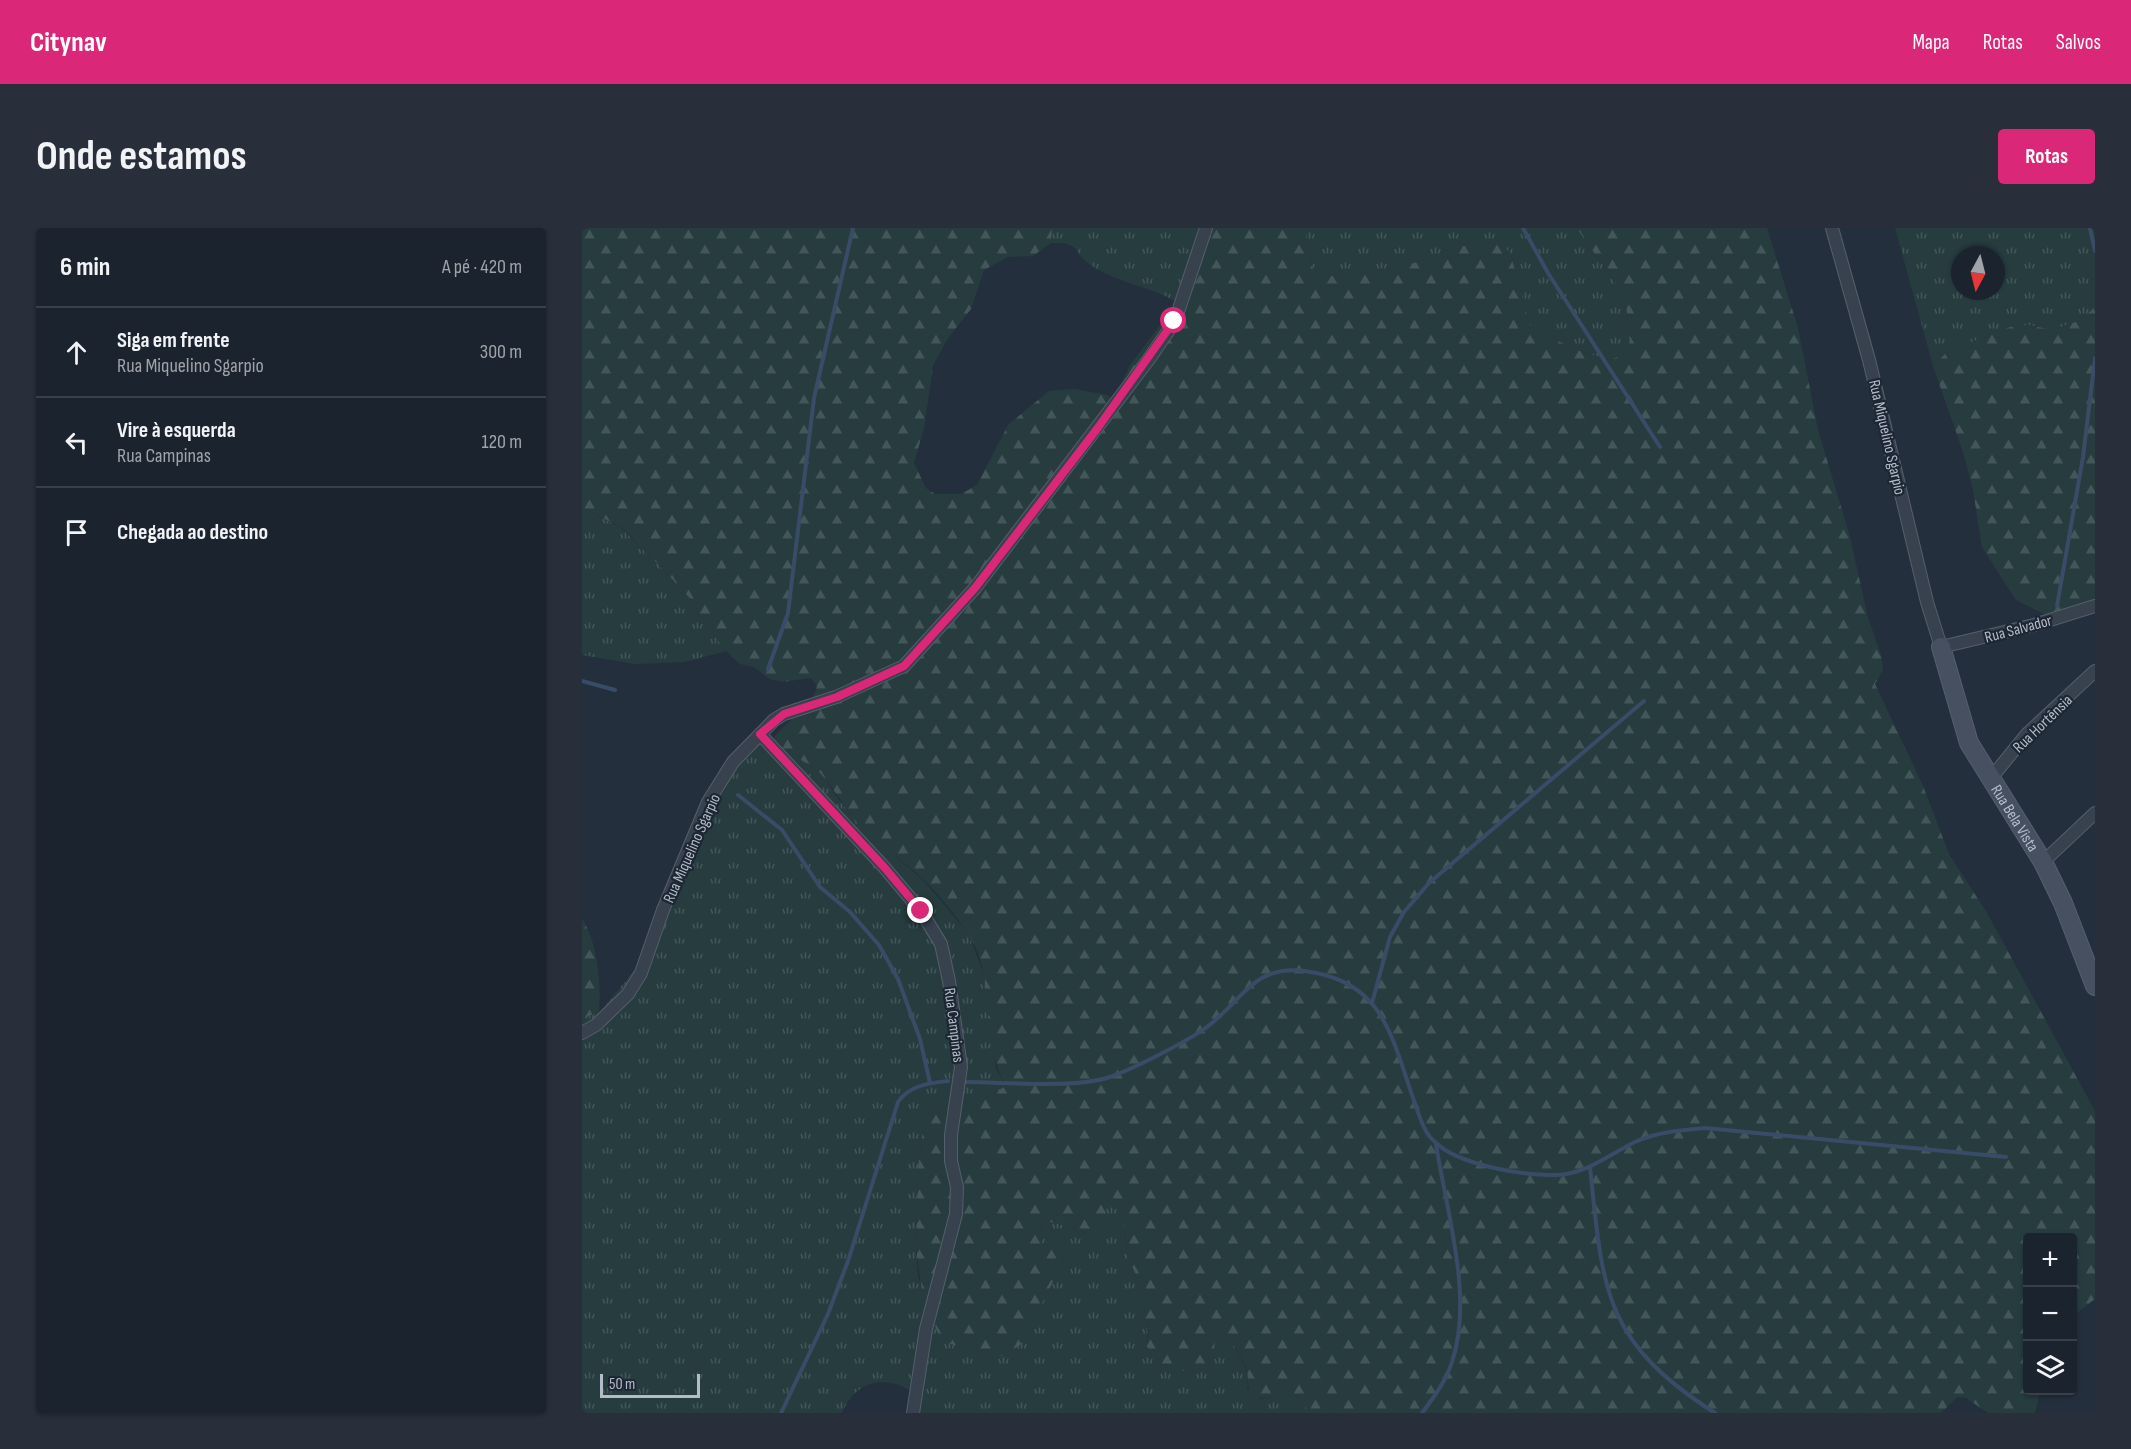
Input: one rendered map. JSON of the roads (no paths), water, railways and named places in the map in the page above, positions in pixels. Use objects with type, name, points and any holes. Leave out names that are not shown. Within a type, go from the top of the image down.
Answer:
[{"type":"street","name":"Rua Miquelino Sgarpio","points":[[582,1033],[596,1025],[633,987],[641,973],[663,910],[708,802],[733,762],[760,734],[784,714],[837,697],[904,666],[975,588],[1123,394],[1174,321],[1206,228]]},
{"type":"street","name":"Rua Miquelino Sgarpio","points":[[1833,228],[1869,360],[1927,602],[1941,647]]},
{"type":"street","name":"Rua Salvador","points":[[1941,647],[2034,625],[2095,606]]},
{"type":"street","name":"Rua Bela Vista","points":[[1941,647],[1969,743],[2043,862],[2093,975]]},
{"type":"street","name":"Rua Hortênsia","points":[[1992,777],[2027,734],[2095,671]]},
{"type":"street","name":"Rua Campinas","points":[[760,734],[884,867],[921,911],[940,944],[949,981],[961,1066],[951,1135],[951,1161],[957,1187],[957,1214],[926,1329],[913,1413]]},
{"type":"street","points":[[2043,862],[2095,813]]},
{"type":"waterway","points":[[768,669],[788,613],[814,398],[853,228]]},
{"type":"waterway","points":[[1523,228],[1548,273],[1660,447]]},
{"type":"waterway","points":[[2090,228],[2095,251]]},
{"type":"waterway","points":[[2057,606],[2083,457],[2095,358]]},
{"type":"waterway","points":[[582,681],[615,690]]},
{"type":"waterway","points":[[1372,1003],[1390,937],[1404,912],[1429,883],[1644,701]]},
{"type":"waterway","points":[[738,795],[782,830],[820,887],[850,912],[879,945],[898,979],[920,1039],[930,1083]]},
{"type":"waterway","points":[[965,1082],[1058,1084],[1095,1081],[1110,1077],[1198,1033],[1260,979],[1272,973],[1304,971],[1330,976],[1351,986],[1367,998],[1380,1014],[1398,1052],[1421,1122],[1427,1133],[1445,1150],[1492,1168],[1543,1175],[1567,1174],[1588,1168],[1643,1139],[1669,1132],[1705,1128],[2006,1157]]},
{"type":"waterway","points":[[781,1413],[828,1314],[848,1261],[898,1102],[914,1088],[948,1081]]},
{"type":"waterway","points":[[1422,1413],[1439,1389],[1452,1362],[1458,1337],[1460,1310],[1456,1253],[1436,1144]]},
{"type":"waterway","points":[[1590,1167],[1599,1248],[1615,1310],[1630,1336],[1650,1362],[1678,1387],[1715,1413]]}]
